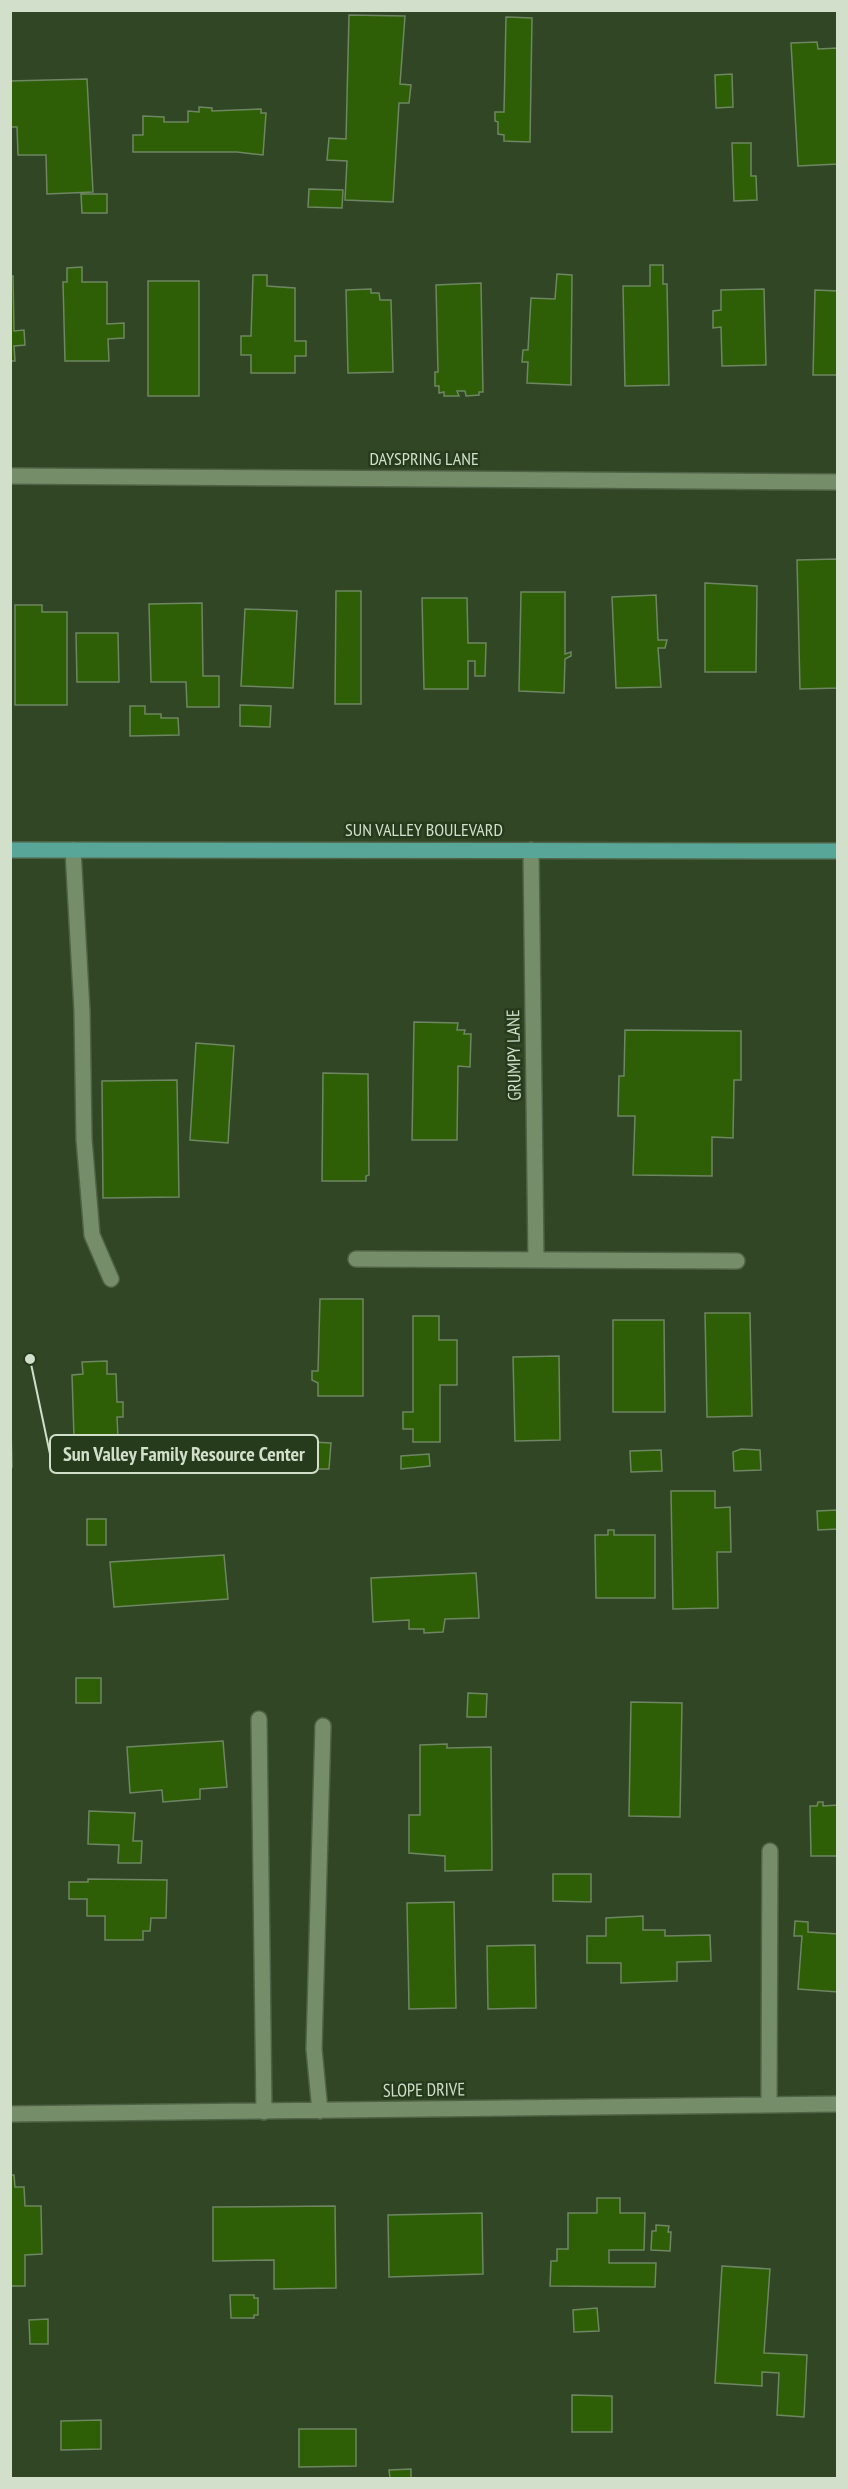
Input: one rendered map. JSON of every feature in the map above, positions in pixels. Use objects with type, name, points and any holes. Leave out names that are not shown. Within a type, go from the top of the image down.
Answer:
[{"type":"main road","name":"SUN VALLEY BOULEVARD","points":[[10,850],[837,852]]},
{"type":"street","name":"DAYSPRING LANE","points":[[10,476],[837,482]]},
{"type":"street","points":[[74,850],[84,1139],[92,1235],[111,1279]]},
{"type":"street","name":"GRUMPY LANE","points":[[531,850],[536,1260]]},
{"type":"street","points":[[356,1259],[737,1261]]},
{"type":"street","points":[[259,1719],[264,2112]]},
{"type":"street","points":[[320,2111],[314,2049],[322,1726]]},
{"type":"street","points":[[769,2104],[770,1851]]},
{"type":"street","name":"SLOPE DRIVE","points":[[10,2114],[837,2103]]},
{"type":"building","points":[[349,15],[405,16],[400,84],[411,85],[409,103],[399,103],[393,202],[345,200],[347,161],[327,160],[329,138],[346,139]]},
{"type":"building","points":[[506,17],[532,18],[530,142],[504,141],[504,135],[498,134],[498,122],[495,121],[495,112],[504,112]]},
{"type":"building","points":[[817,42],[818,49],[838,48],[838,164],[798,166],[791,43]]},
{"type":"building","points":[[732,74],[733,107],[716,108],[715,75]]},
{"type":"building","points":[[87,79],[93,192],[47,194],[46,155],[18,155],[17,127],[10,127],[10,81]]},
{"type":"building","points":[[199,107],[212,108],[212,111],[261,109],[261,113],[266,113],[263,155],[237,152],[133,152],[133,135],[143,135],[143,116],[164,117],[164,122],[188,122],[188,111],[199,112]]},
{"type":"building","points":[[732,143],[751,143],[751,176],[756,176],[757,200],[734,201]]},
{"type":"building","points":[[309,189],[343,190],[342,208],[308,207]]},
{"type":"building","points":[[81,194],[107,194],[107,213],[82,213]]},
{"type":"building","points":[[650,265],[663,265],[663,284],[667,284],[669,385],[625,386],[623,286],[650,286]]},
{"type":"building","points":[[82,267],[82,282],[107,282],[107,324],[124,323],[124,338],[108,339],[109,361],[65,361],[63,282],[67,282],[67,268]]},
{"type":"building","points":[[557,274],[572,275],[571,385],[527,383],[528,362],[522,362],[523,350],[528,350],[531,298],[555,299]]},
{"type":"building","points":[[253,275],[267,275],[267,286],[295,288],[295,341],[306,341],[306,356],[295,356],[295,373],[251,373],[251,355],[241,355],[241,336],[251,336]]},
{"type":"building","points":[[10,276],[13,276],[14,331],[24,330],[25,345],[14,346],[15,361],[10,361]]},
{"type":"building","points":[[148,281],[199,281],[199,396],[148,396]]},
{"type":"building","points":[[481,283],[483,392],[479,392],[479,395],[466,396],[465,391],[457,391],[459,396],[444,396],[444,392],[439,393],[439,386],[435,386],[435,372],[438,372],[436,285]]},
{"type":"building","points":[[371,289],[371,293],[379,293],[380,300],[391,300],[393,372],[348,373],[346,290]]},
{"type":"building","points":[[764,289],[766,365],[722,366],[721,327],[713,328],[713,311],[721,310],[721,290]]},
{"type":"building","points":[[815,290],[838,291],[838,379],[836,375],[813,375]]},
{"type":"building","points":[[838,559],[838,688],[800,689],[797,560]]},
{"type":"building","points":[[705,583],[757,586],[756,672],[705,672]]},
{"type":"building","points":[[336,591],[361,591],[361,704],[335,704]]},
{"type":"building","points":[[521,592],[565,592],[565,654],[571,652],[571,656],[565,659],[564,693],[519,691]]},
{"type":"building","points":[[656,595],[658,640],[667,640],[665,648],[658,648],[661,687],[616,688],[612,597]]},
{"type":"building","points":[[422,598],[467,598],[468,643],[486,643],[485,676],[475,676],[475,661],[468,661],[468,689],[424,689]]},
{"type":"building","points":[[202,603],[203,676],[219,676],[219,707],[187,707],[186,682],[151,682],[149,604]]},
{"type":"building","points":[[15,605],[42,605],[42,612],[67,612],[67,705],[15,705]]},
{"type":"building","points":[[245,609],[297,611],[293,688],[241,686]]},
{"type":"building","points":[[76,633],[118,633],[119,682],[77,682]]},
{"type":"building","points":[[240,705],[271,706],[270,727],[240,726]]},
{"type":"building","points":[[130,706],[145,706],[145,714],[161,714],[161,718],[178,718],[179,735],[130,736]]},
{"type":"building","points":[[414,1022],[458,1023],[457,1030],[465,1030],[464,1034],[471,1034],[470,1067],[458,1066],[457,1140],[412,1140]]},
{"type":"building","points":[[625,1030],[741,1031],[741,1080],[734,1080],[733,1138],[712,1137],[712,1176],[633,1175],[635,1116],[618,1116],[619,1076],[624,1076]]},
{"type":"building","points":[[196,1043],[234,1046],[228,1143],[190,1140]]},
{"type":"building","points":[[323,1073],[368,1074],[369,1175],[366,1176],[366,1181],[322,1181]]},
{"type":"building","points":[[177,1080],[179,1197],[103,1198],[102,1081]]},
{"type":"building","points":[[320,1299],[363,1299],[363,1396],[318,1396],[318,1383],[312,1380],[312,1371],[318,1371]]},
{"type":"building","points":[[705,1313],[750,1313],[752,1416],[707,1417]]},
{"type":"building","points":[[413,1316],[439,1316],[439,1340],[457,1340],[457,1385],[440,1385],[440,1442],[413,1442],[413,1429],[403,1429],[403,1412],[413,1412]]},
{"type":"building","points":[[613,1320],[664,1320],[665,1412],[613,1412]]},
{"type":"building","points":[[559,1356],[560,1440],[515,1441],[513,1357]]},
{"type":"building","points":[[107,1361],[107,1374],[116,1374],[117,1402],[123,1402],[123,1417],[117,1417],[118,1437],[74,1438],[72,1375],[83,1374],[82,1362]]},
{"type":"building","points":[[10,1382],[12,1467],[10,1467]]},
{"type":"building","points":[[313,1442],[331,1443],[329,1469],[312,1469]]},
{"type":"building","points":[[741,1449],[760,1450],[761,1470],[734,1471],[733,1452]]},
{"type":"building","points":[[661,1450],[662,1471],[631,1472],[630,1451]]},
{"type":"building","points":[[429,1454],[430,1466],[401,1469],[401,1456]]},
{"type":"building","points":[[671,1491],[715,1491],[715,1508],[730,1507],[731,1552],[717,1552],[718,1608],[673,1609]]},
{"type":"building","points":[[838,1510],[838,1529],[818,1530],[817,1511]]},
{"type":"building","points":[[87,1519],[106,1519],[106,1545],[87,1545]]},
{"type":"building","points":[[608,1530],[614,1530],[614,1535],[655,1535],[655,1598],[596,1598],[595,1535],[608,1535]]},
{"type":"building","points":[[224,1555],[228,1599],[114,1607],[110,1562]]},
{"type":"building","points":[[476,1573],[479,1618],[445,1619],[443,1632],[424,1633],[424,1629],[409,1629],[409,1620],[373,1622],[371,1578]]},
{"type":"building","points":[[76,1678],[101,1678],[101,1703],[76,1703]]},
{"type":"building","points":[[468,1693],[487,1694],[486,1717],[467,1717]]},
{"type":"building","points":[[631,1702],[682,1703],[680,1817],[629,1816]]},
{"type":"building","points":[[223,1741],[227,1787],[200,1789],[200,1799],[163,1802],[162,1790],[130,1793],[127,1747]]},
{"type":"building","points":[[447,1744],[447,1748],[491,1747],[492,1870],[445,1871],[445,1856],[409,1853],[409,1815],[420,1815],[420,1745]]},
{"type":"building","points":[[818,1802],[823,1802],[823,1806],[838,1805],[838,1856],[811,1856],[810,1806],[817,1806]]},
{"type":"building","points":[[89,1811],[135,1813],[133,1841],[142,1841],[141,1863],[118,1863],[119,1845],[88,1844]]},
{"type":"building","points":[[553,1874],[591,1874],[591,1902],[553,1901]]},
{"type":"building","points":[[88,1879],[167,1880],[166,1918],[151,1918],[150,1931],[143,1931],[143,1940],[105,1940],[105,1916],[87,1916],[87,1899],[69,1899],[69,1882],[88,1882]]},
{"type":"building","points":[[454,1902],[456,2008],[409,2009],[407,1903]]},
{"type":"building","points":[[643,1916],[643,1930],[665,1930],[665,1936],[710,1935],[711,1961],[677,1962],[677,1981],[621,1983],[621,1963],[587,1963],[587,1936],[606,1936],[606,1918]]},
{"type":"building","points":[[795,1921],[808,1922],[808,1932],[838,1934],[838,1992],[798,1989],[802,1936],[794,1936]]},
{"type":"building","points":[[535,1945],[536,2008],[488,2009],[487,1946]]},
{"type":"building","points":[[10,2175],[14,2175],[15,2187],[24,2187],[25,2206],[41,2206],[42,2254],[25,2255],[25,2286],[10,2286]]},
{"type":"building","points":[[597,2198],[620,2198],[620,2213],[645,2213],[644,2250],[609,2250],[609,2263],[656,2263],[655,2287],[550,2286],[551,2261],[557,2261],[557,2249],[568,2249],[568,2213],[597,2213]]},
{"type":"building","points":[[335,2206],[336,2288],[274,2289],[274,2260],[213,2261],[213,2207]]},
{"type":"building","points":[[482,2213],[483,2274],[389,2277],[388,2215]]},
{"type":"building","points":[[656,2225],[669,2226],[670,2251],[651,2250],[652,2231],[656,2231]]},
{"type":"building","points":[[722,2266],[770,2269],[764,2353],[807,2355],[804,2417],[777,2415],[779,2373],[762,2372],[762,2386],[715,2383]]},
{"type":"building","points":[[230,2295],[254,2295],[254,2298],[258,2298],[258,2315],[254,2315],[254,2318],[231,2318]]},
{"type":"building","points":[[597,2308],[599,2331],[574,2332],[573,2310]]},
{"type":"building","points":[[48,2319],[48,2344],[30,2344],[29,2320]]},
{"type":"building","points":[[572,2395],[612,2396],[612,2432],[572,2432]]},
{"type":"building","points":[[101,2420],[101,2449],[61,2450],[61,2421]]},
{"type":"building","points":[[299,2429],[356,2429],[356,2466],[299,2467]]},
{"type":"building","points":[[411,2469],[411,2478],[390,2478],[389,2470]]},
{"type":"place","name":"Sun Valley Family Resource Center","points":[[30,1359]]}]
